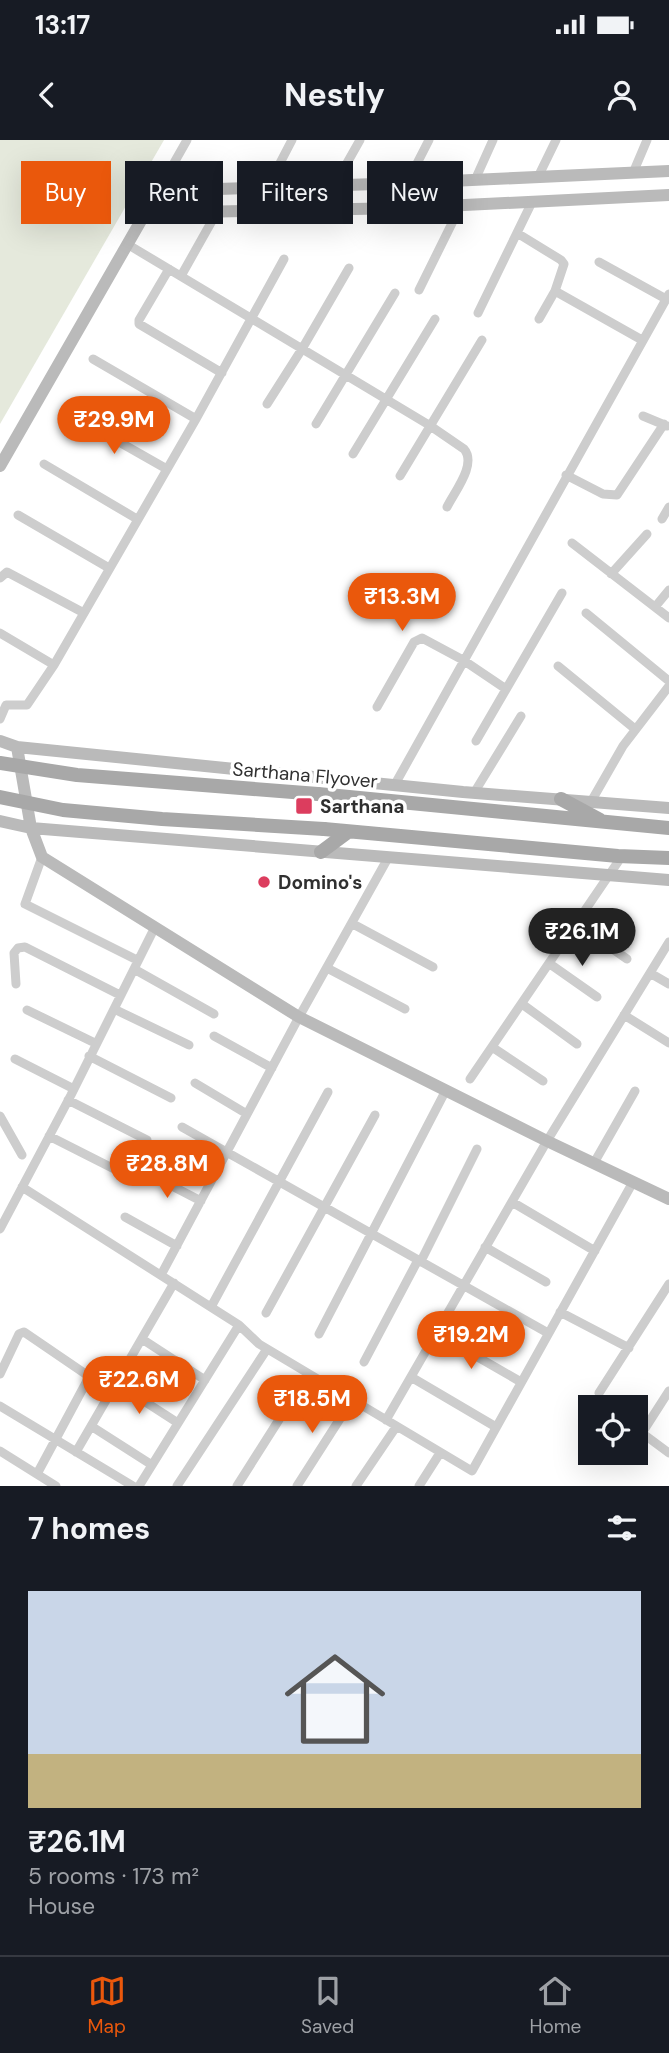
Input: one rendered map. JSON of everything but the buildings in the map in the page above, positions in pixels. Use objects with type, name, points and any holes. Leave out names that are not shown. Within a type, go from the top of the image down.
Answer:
[{"type":"main road","name":"Sarthana Flyover","points":[[0,762],[77,775],[318,794],[669,828]]},
{"type":"main road","points":[[0,797],[63,810],[669,858]]},
{"type":"main road","points":[[561,799],[608,824]]},
{"type":"main road","points":[[321,852],[348,831]]},
{"type":"street","points":[[175,161],[187,140]]},
{"type":"street","points":[[281,161],[292,140]]},
{"type":"street","points":[[348,161],[359,140]]},
{"type":"street","points":[[418,161],[429,140]]},
{"type":"street","points":[[475,180],[493,140]]},
{"type":"street","points":[[538,177],[556,140]]},
{"type":"street","points":[[633,173],[647,140]]},
{"type":"street","points":[[463,181],[669,171]]},
{"type":"street","points":[[463,205],[669,195]]},
{"type":"street","points":[[478,313],[532,202]]},
{"type":"street","points":[[223,212],[367,208]]},
{"type":"street","points":[[0,466],[138,224]]},
{"type":"street","points":[[181,276],[209,224]]},
{"type":"street","points":[[419,290],[452,224]]},
{"type":"street","points":[[517,233],[564,264],[555,291],[539,319]]},
{"type":"street","points":[[127,244],[429,425],[464,449],[470,459],[447,507]]},
{"type":"street","points":[[1,715],[8,704],[27,705],[54,664],[165,468],[196,419],[284,259]]},
{"type":"street","points":[[394,786],[667,297],[599,262]]},
{"type":"street","points":[[267,404],[349,268]]},
{"type":"street","points":[[169,269],[139,324],[222,373]]},
{"type":"street","points":[[555,291],[642,340]]},
{"type":"street","points":[[316,424],[395,293]]},
{"type":"street","points":[[353,454],[435,319]]},
{"type":"street","points":[[400,476],[482,340]]},
{"type":"street","points":[[93,359],[196,419]]},
{"type":"street","points":[[566,475],[603,494],[617,495],[666,426],[643,416]]},
{"type":"street","points":[[77,418],[165,468]]},
{"type":"street","points":[[44,464],[137,519]]},
{"type":"street","points":[[662,519],[669,507]]},
{"type":"street","points":[[18,515],[109,568]]},
{"type":"street","points":[[611,574],[647,534]]},
{"type":"street","points":[[572,543],[669,618]]},
{"type":"street","points":[[0,578],[7,572],[84,613]]},
{"type":"street","points":[[655,607],[669,590]]},
{"type":"street","points":[[476,741],[562,593]]},
{"type":"street","points":[[586,613],[669,684],[635,729],[592,800]]},
{"type":"street","points":[[0,633],[54,664]]},
{"type":"street","points":[[377,707],[417,639],[422,638],[463,660],[506,689]]},
{"type":"street","points":[[558,666],[635,729]]},
{"type":"street","points":[[474,793],[521,716]]},
{"type":"street","points":[[0,741],[17,747],[394,786],[669,808]]},
{"type":"street","points":[[17,747],[31,828],[42,857],[299,1017],[669,1199]]},
{"type":"street","points":[[0,821],[31,828],[669,880]]},
{"type":"street","points":[[470,1079],[611,876],[622,856]]},
{"type":"street","points":[[42,857],[25,904],[136,964],[214,1014]]},
{"type":"street","points":[[161,1275],[299,1017],[388,858]]},
{"type":"street","points":[[353,924],[433,967]]},
{"type":"street","points":[[577,924],[626,959]]},
{"type":"street","points":[[0,1229],[154,929]]},
{"type":"street","points":[[386,1420],[547,1141],[669,942]]},
{"type":"street","points":[[16,984],[14,953],[18,947],[25,947],[120,996]]},
{"type":"street","points":[[550,964],[597,997]]},
{"type":"street","points":[[327,968],[405,1009]]},
{"type":"street","points":[[650,973],[669,984]]},
{"type":"street","points":[[522,1004],[577,1044]]},
{"type":"street","points":[[114,1009],[189,1045]]},
{"type":"street","points":[[27,1010],[95,1043]]},
{"type":"street","points":[[624,1015],[669,1043]]},
{"type":"street","points":[[214,1036],[272,1068]]},
{"type":"street","points":[[492,1047],[543,1081]]},
{"type":"street","points":[[89,1056],[171,1098]]},
{"type":"street","points":[[15,1059],[74,1089]]},
{"type":"street","points":[[195,1083],[247,1114]]},
{"type":"street","points":[[319,1334],[446,1090]]},
{"type":"street","points":[[594,1163],[635,1091]]},
{"type":"street","points":[[211,1307],[328,1092]]},
{"type":"street","points":[[68,1100],[147,1140]]},
{"type":"street","points":[[266,1313],[375,1115]]},
{"type":"street","points":[[0,1116],[22,1155]]},
{"type":"street","points":[[182,1127],[548,1333]]},
{"type":"street","points":[[49,1136],[132,1178]]},
{"type":"street","points":[[364,1362],[477,1149]]},
{"type":"street","points":[[147,1173],[201,1201]]},
{"type":"street","points":[[22,1187],[239,1325],[267,1349],[472,1472],[634,1182]]},
{"type":"street","points":[[512,1202],[594,1251]]},
{"type":"street","points":[[125,1217],[177,1246]]},
{"type":"street","points":[[485,1247],[545,1282]]},
{"type":"street","points":[[76,1452],[174,1283]]},
{"type":"street","points":[[599,1393],[669,1284]]},
{"type":"street","points":[[560,1311],[629,1348]]},
{"type":"street","points":[[139,1486],[239,1325]]},
{"type":"street","points":[[0,1374],[19,1334],[24,1332],[86,1372],[88,1379],[37,1474]]},
{"type":"street","points":[[436,1333],[521,1382]]},
{"type":"street","points":[[142,1339],[205,1380]]},
{"type":"street","points":[[177,1486],[267,1349]]},
{"type":"street","points":[[237,1486],[308,1374]]},
{"type":"street","points":[[411,1377],[496,1427]]},
{"type":"street","points":[[116,1383],[178,1423]]},
{"type":"street","points":[[669,1391],[642,1433],[669,1453]]},
{"type":"street","points":[[297,1486],[352,1400]]},
{"type":"street","points":[[0,1406],[133,1486]]},
{"type":"street","points":[[91,1426],[152,1465]]},
{"type":"street","points":[[356,1486],[396,1427]]},
{"type":"street","points":[[0,1451],[56,1486]]},
{"type":"street","points":[[419,1486],[440,1452]]},
{"type":"shaded area","points":[[0,140],[164,140],[152,161],[125,161],[125,208],[0,424]]},
{"type":"place","name":"Sarthana","points":[[304,806]]},
{"type":"place","name":"Domino's","points":[[264,882]]}]
